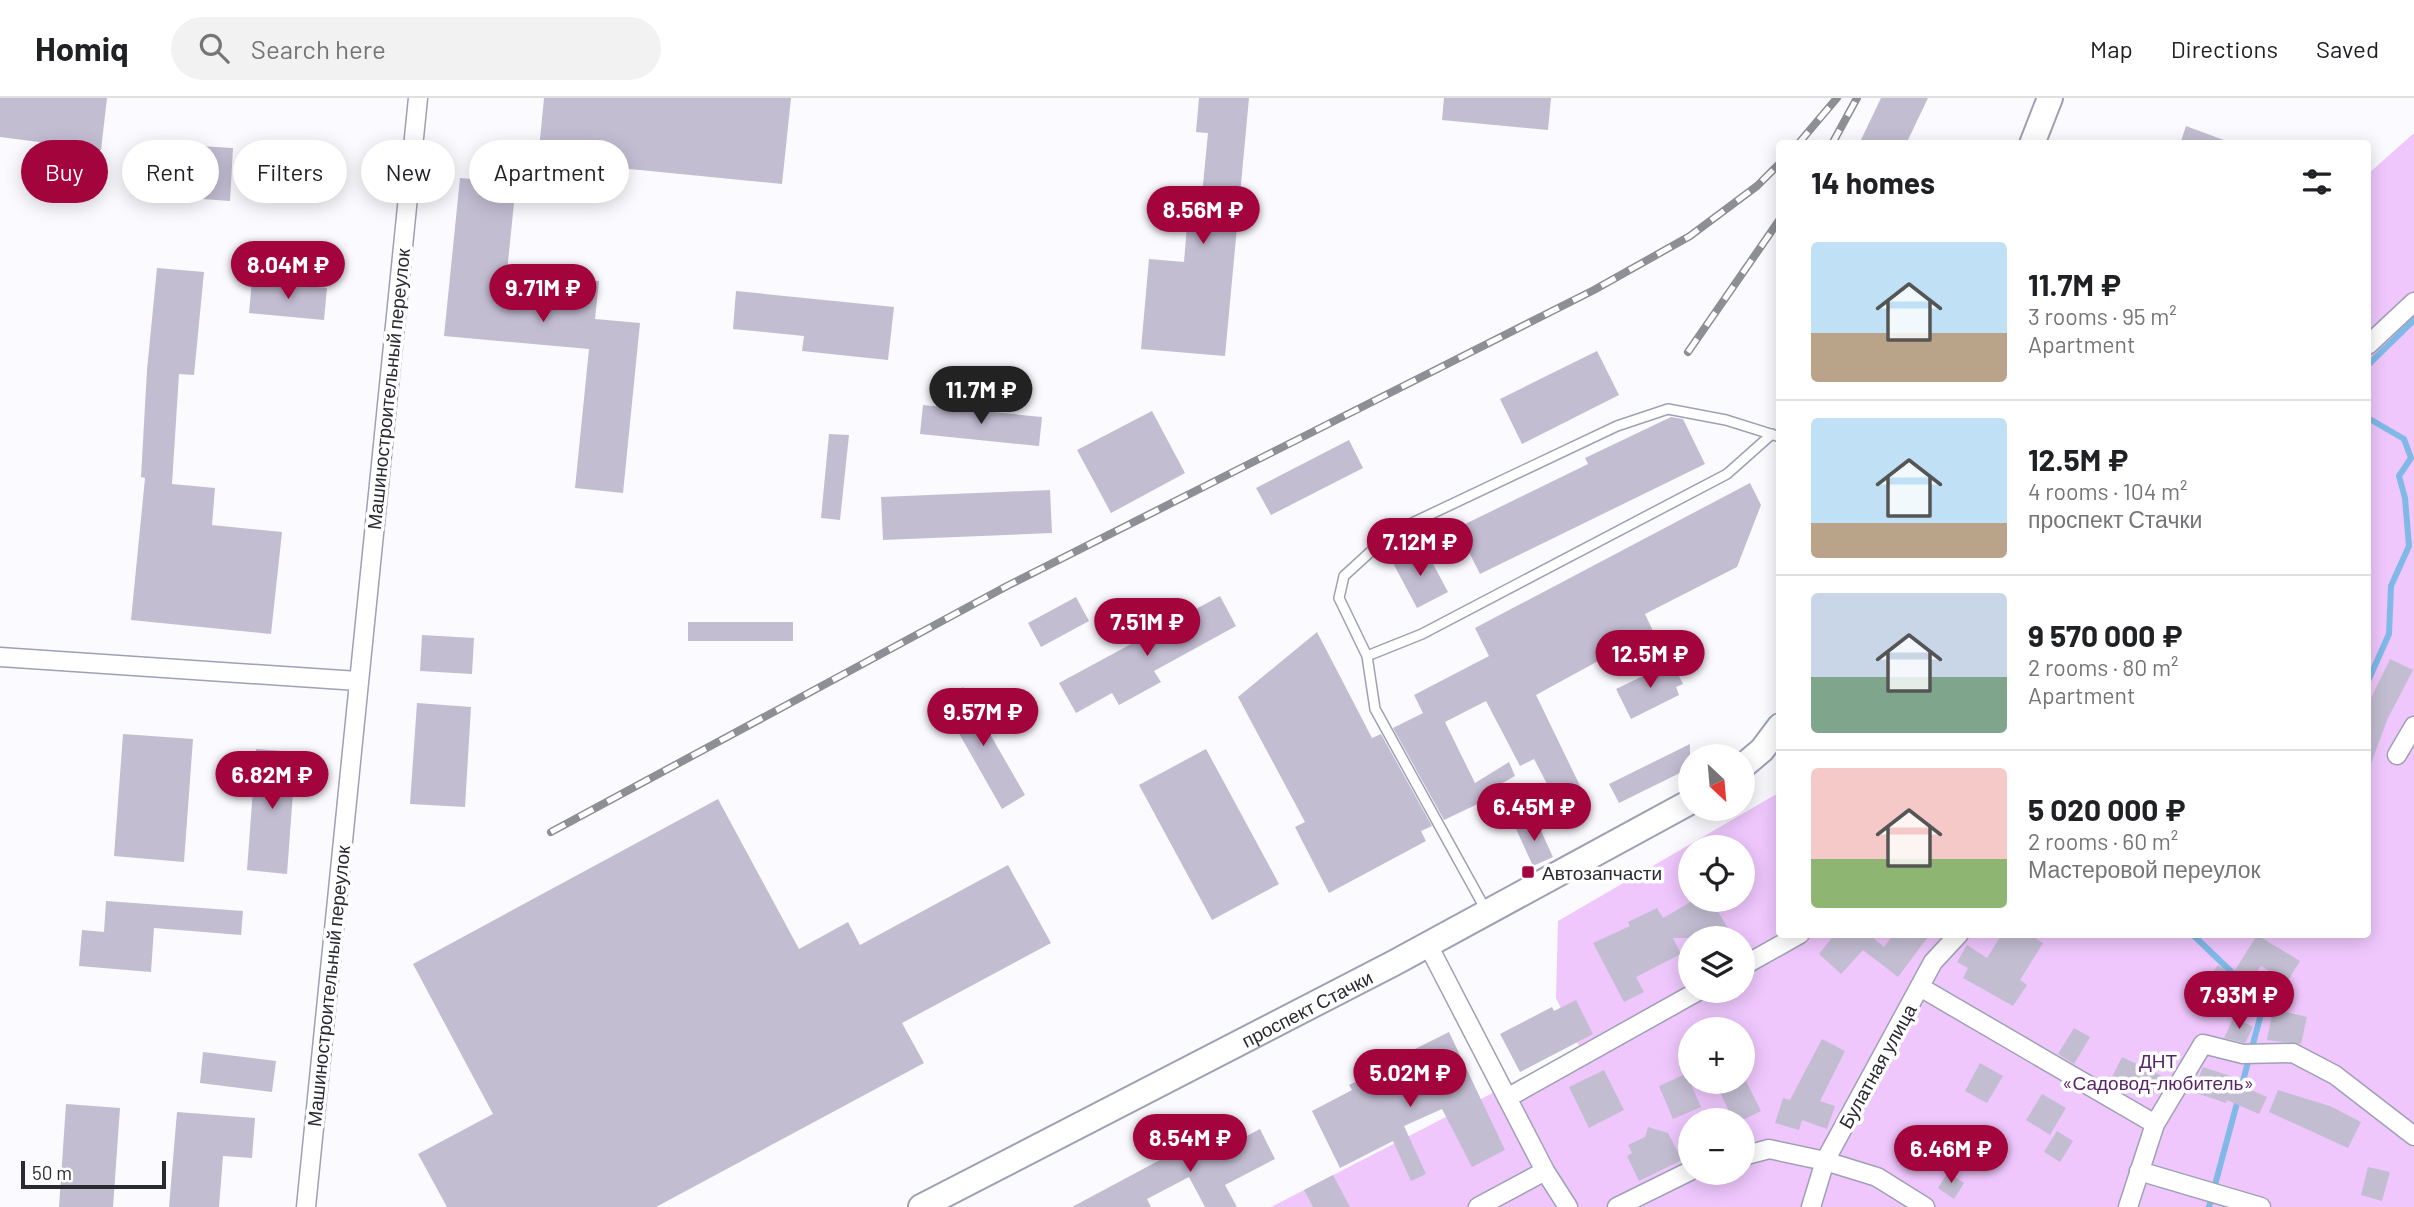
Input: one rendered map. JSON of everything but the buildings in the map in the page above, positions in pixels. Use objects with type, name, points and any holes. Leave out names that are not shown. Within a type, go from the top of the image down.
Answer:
[{"type":"street","name":"Машиностроительный переулок","points":[[306,1207],[418,98]]},
{"type":"street","points":[[2034,140],[2050,98]]},
{"type":"street","points":[[2371,342],[2414,302]]},
{"type":"street","points":[[0,657],[358,681]]},
{"type":"street","points":[[2398,755],[2414,726]]},
{"type":"street","points":[[1755,756],[1776,731]]},
{"type":"street","name":"проспект Стачки","points":[[921,1207],[1428,945],[1678,809]]},
{"type":"street","points":[[1755,959],[1793,938]]},
{"type":"street","name":"Булатная улица","points":[[1811,1207],[1825,1161],[1933,962],[1955,938]]},
{"type":"street","points":[[1428,945],[1545,1171],[1568,1207]]},
{"type":"street","points":[[1920,987],[2155,1124]]},
{"type":"street","points":[[1507,1097],[1678,1002]]},
{"type":"street","points":[[2128,1207],[2155,1124],[2203,1044],[2244,1055],[2293,1052],[2335,1075],[2414,1136]]},
{"type":"street","points":[[1755,1153],[1769,1149],[1825,1161],[1877,1177],[1925,1207]]},
{"type":"street","points":[[1478,1207],[1545,1171]]},
{"type":"street","points":[[2139,1171],[2261,1207]]},
{"type":"street","points":[[1618,1207],[1678,1177]]},
{"type":"lane","points":[[1487,913],[1375,709],[1367,656],[1339,598],[1344,576],[1391,533],[1617,426],[1668,409],[1726,420],[1776,435]]},
{"type":"lane","points":[[1367,656],[1422,634],[1727,474],[1776,435]]},
{"type":"green space","name":"ДНТ «Садовод-любитель»","points":[[2414,133],[2414,1207],[1271,1207],[1580,1048],[1556,998],[1558,921],[1678,851],[1678,912],[1755,912],[1755,835],[1706,835],[1730,821],[1755,821],[1755,807],[1776,794],[1776,938],[2371,938],[2371,171]]},
{"type":"waterway","points":[[2371,362],[2414,320]]},
{"type":"waterway","points":[[2371,420],[2404,439],[2411,458],[2399,476],[2405,498],[2409,546],[2391,586],[2389,634],[2371,674]]},
{"type":"waterway","points":[[2196,938],[2264,1003],[2209,1207]]},
{"type":"railway","points":[[1801,140],[1837,98]]},
{"type":"railway","points":[[1834,140],[1857,98]]},
{"type":"railway","points":[[551,832],[1007,586],[1594,290],[1690,236],[1757,186],[1776,167]]},
{"type":"railway","points":[[1688,352],[1776,225]]},
{"type":"place","name":"Автозапчасти","points":[[1528,872]]}]
